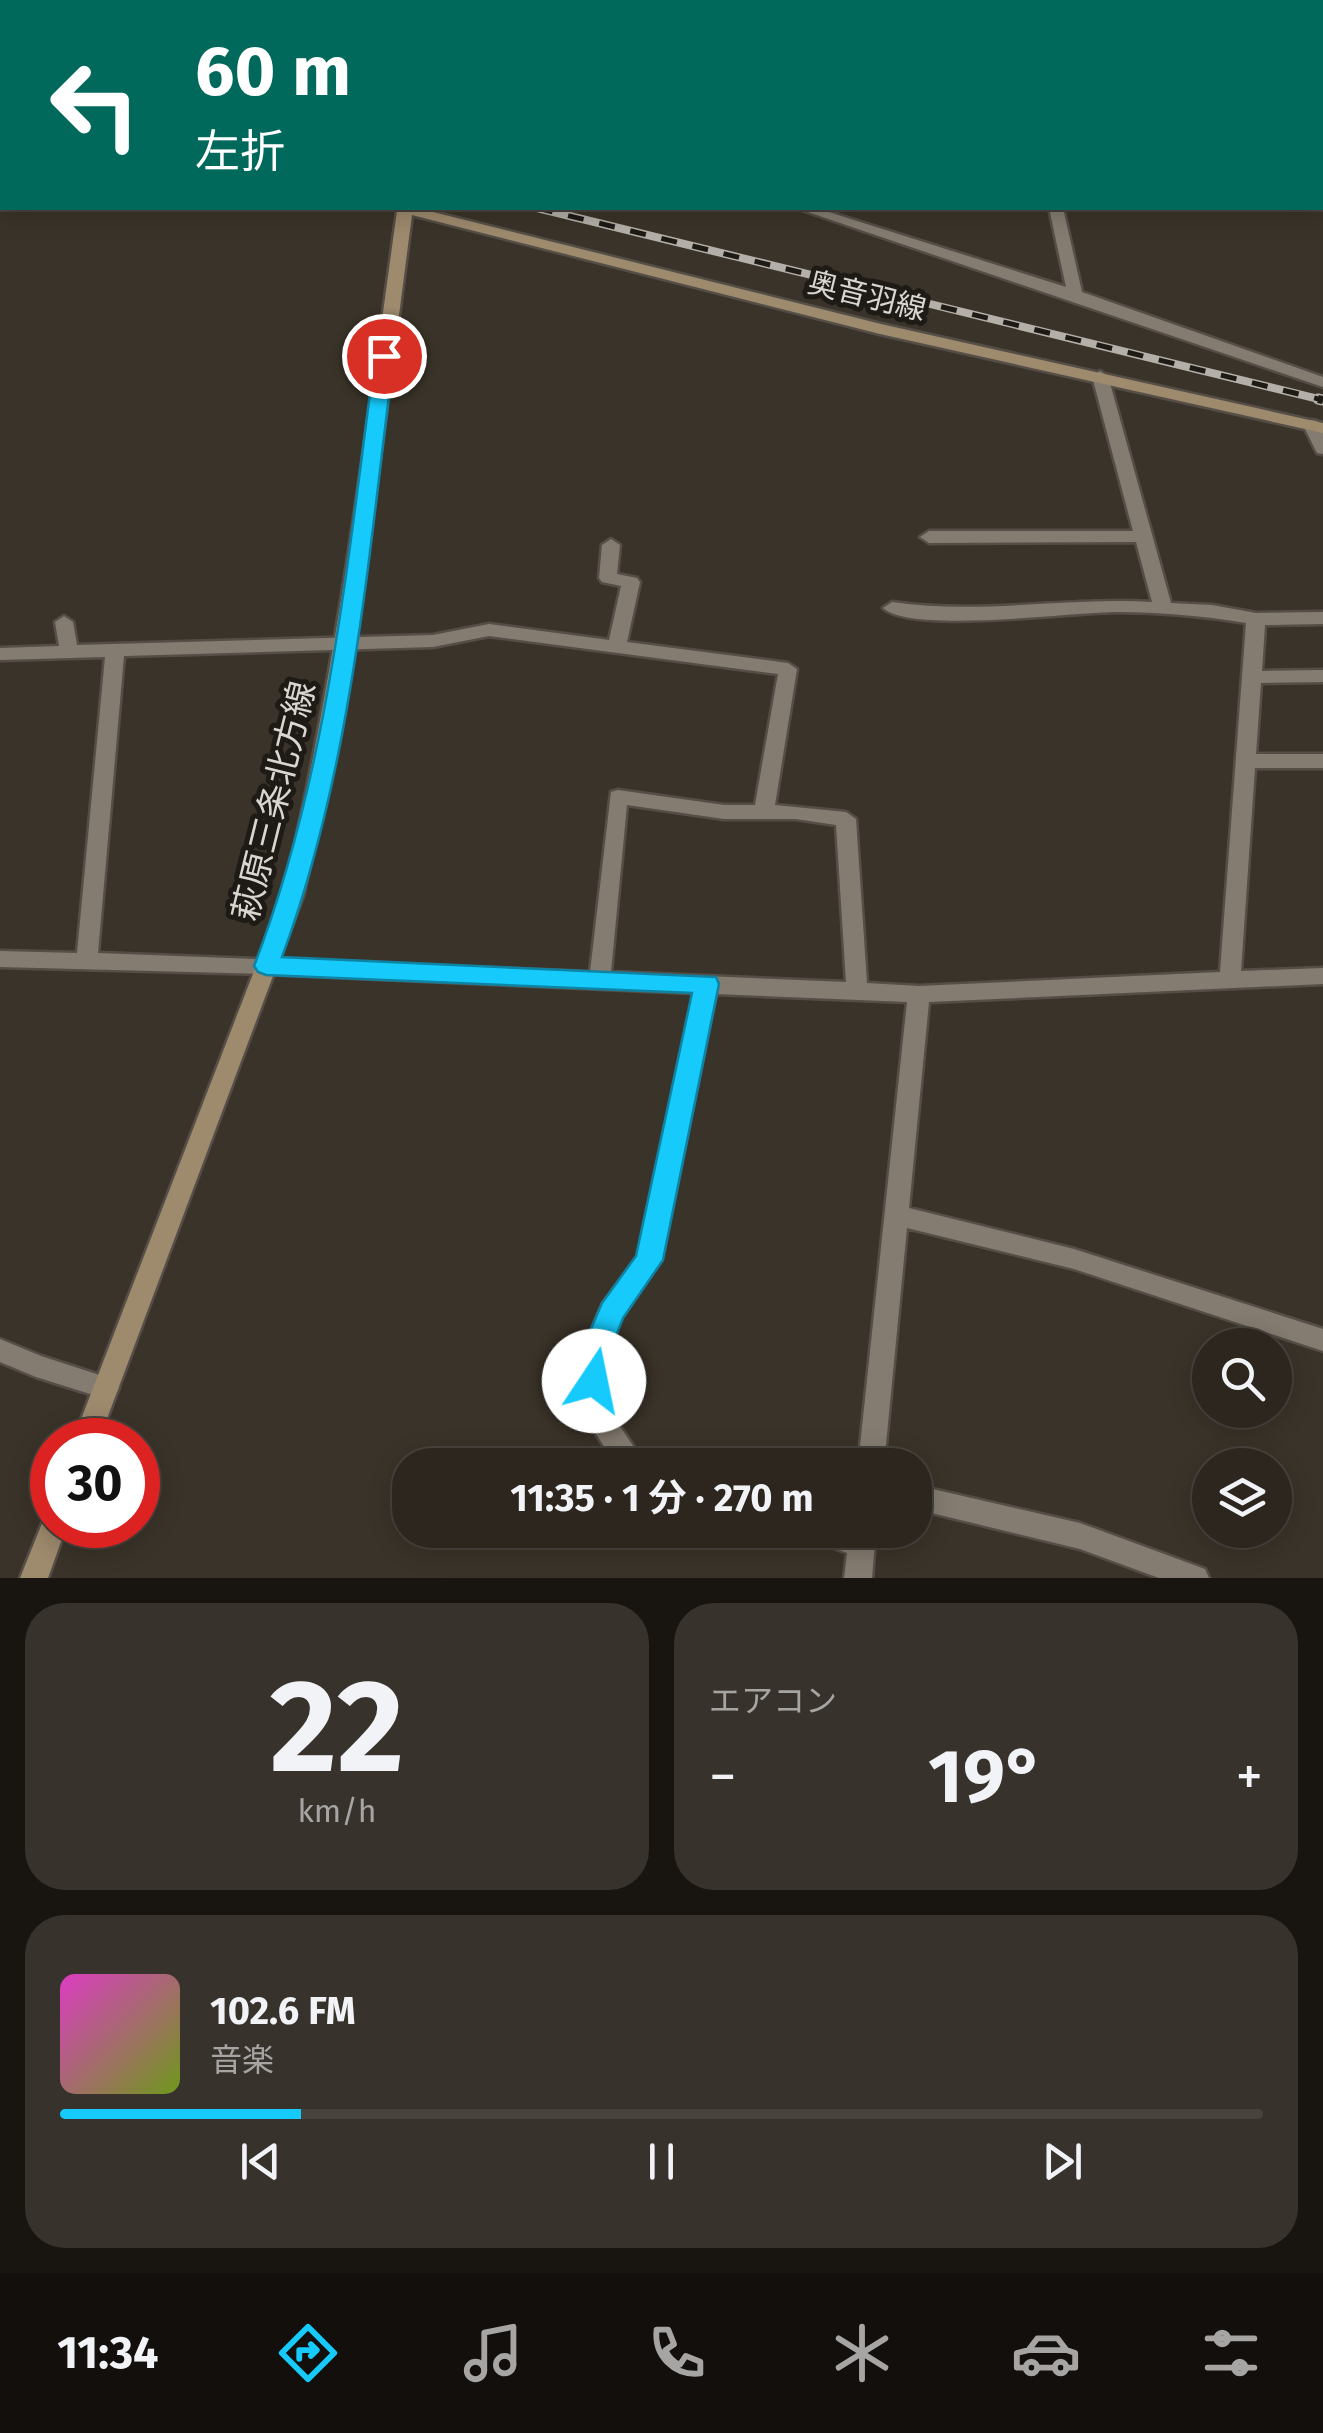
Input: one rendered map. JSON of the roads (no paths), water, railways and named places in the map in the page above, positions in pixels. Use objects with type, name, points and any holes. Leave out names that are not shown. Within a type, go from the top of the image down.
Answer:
[{"type":"main road","name":"萩原三条北方線","points":[[94,1418],[293,896],[317,803],[346,643],[403,210]]},
{"type":"main road","name":"奥音羽線","points":[[411,210],[880,329],[1317,426]]},
{"type":"main road","points":[[34,1578],[45,1548]]},
{"type":"street","points":[[809,210],[1076,296],[1323,382]]},
{"type":"street","points":[[1056,210],[1076,296]]},
{"type":"street","points":[[1100,376],[1164,608]]},
{"type":"street","points":[[1317,426],[1323,449]]},
{"type":"street","points":[[928,537],[1145,536]]},
{"type":"street","points":[[611,545],[608,578],[632,582],[617,646]]},
{"type":"street","points":[[892,608],[938,616],[1116,606],[1256,620],[1323,618]]},
{"type":"street","points":[[1230,980],[1256,620]]},
{"type":"street","points":[[64,622],[69,652]]},
{"type":"street","points":[[0,654],[433,640],[490,630],[788,669],[764,812]]},
{"type":"street","points":[[87,961],[115,651]]},
{"type":"street","points":[[1252,677],[1323,676]]},
{"type":"street","points":[[1246,761],[1323,761]]},
{"type":"street","points":[[600,979],[618,797],[724,812],[846,819],[858,990]]},
{"type":"street","points":[[0,958],[919,994],[1323,976]]},
{"type":"street","points":[[619,1448],[593,1409],[594,1354],[612,1311],[649,1260],[707,984]]},
{"type":"street","points":[[873,1448],[919,994]]},
{"type":"street","points":[[896,1215],[1074,1259],[1323,1340]]},
{"type":"street","points":[[0,1350],[106,1388]]},
{"type":"street","points":[[932,1501],[1080,1536],[1195,1578]]},
{"type":"street","points":[[858,1578],[861,1548]]},
{"type":"railway","points":[[545,210],[1323,400],[1318,399]]}]
